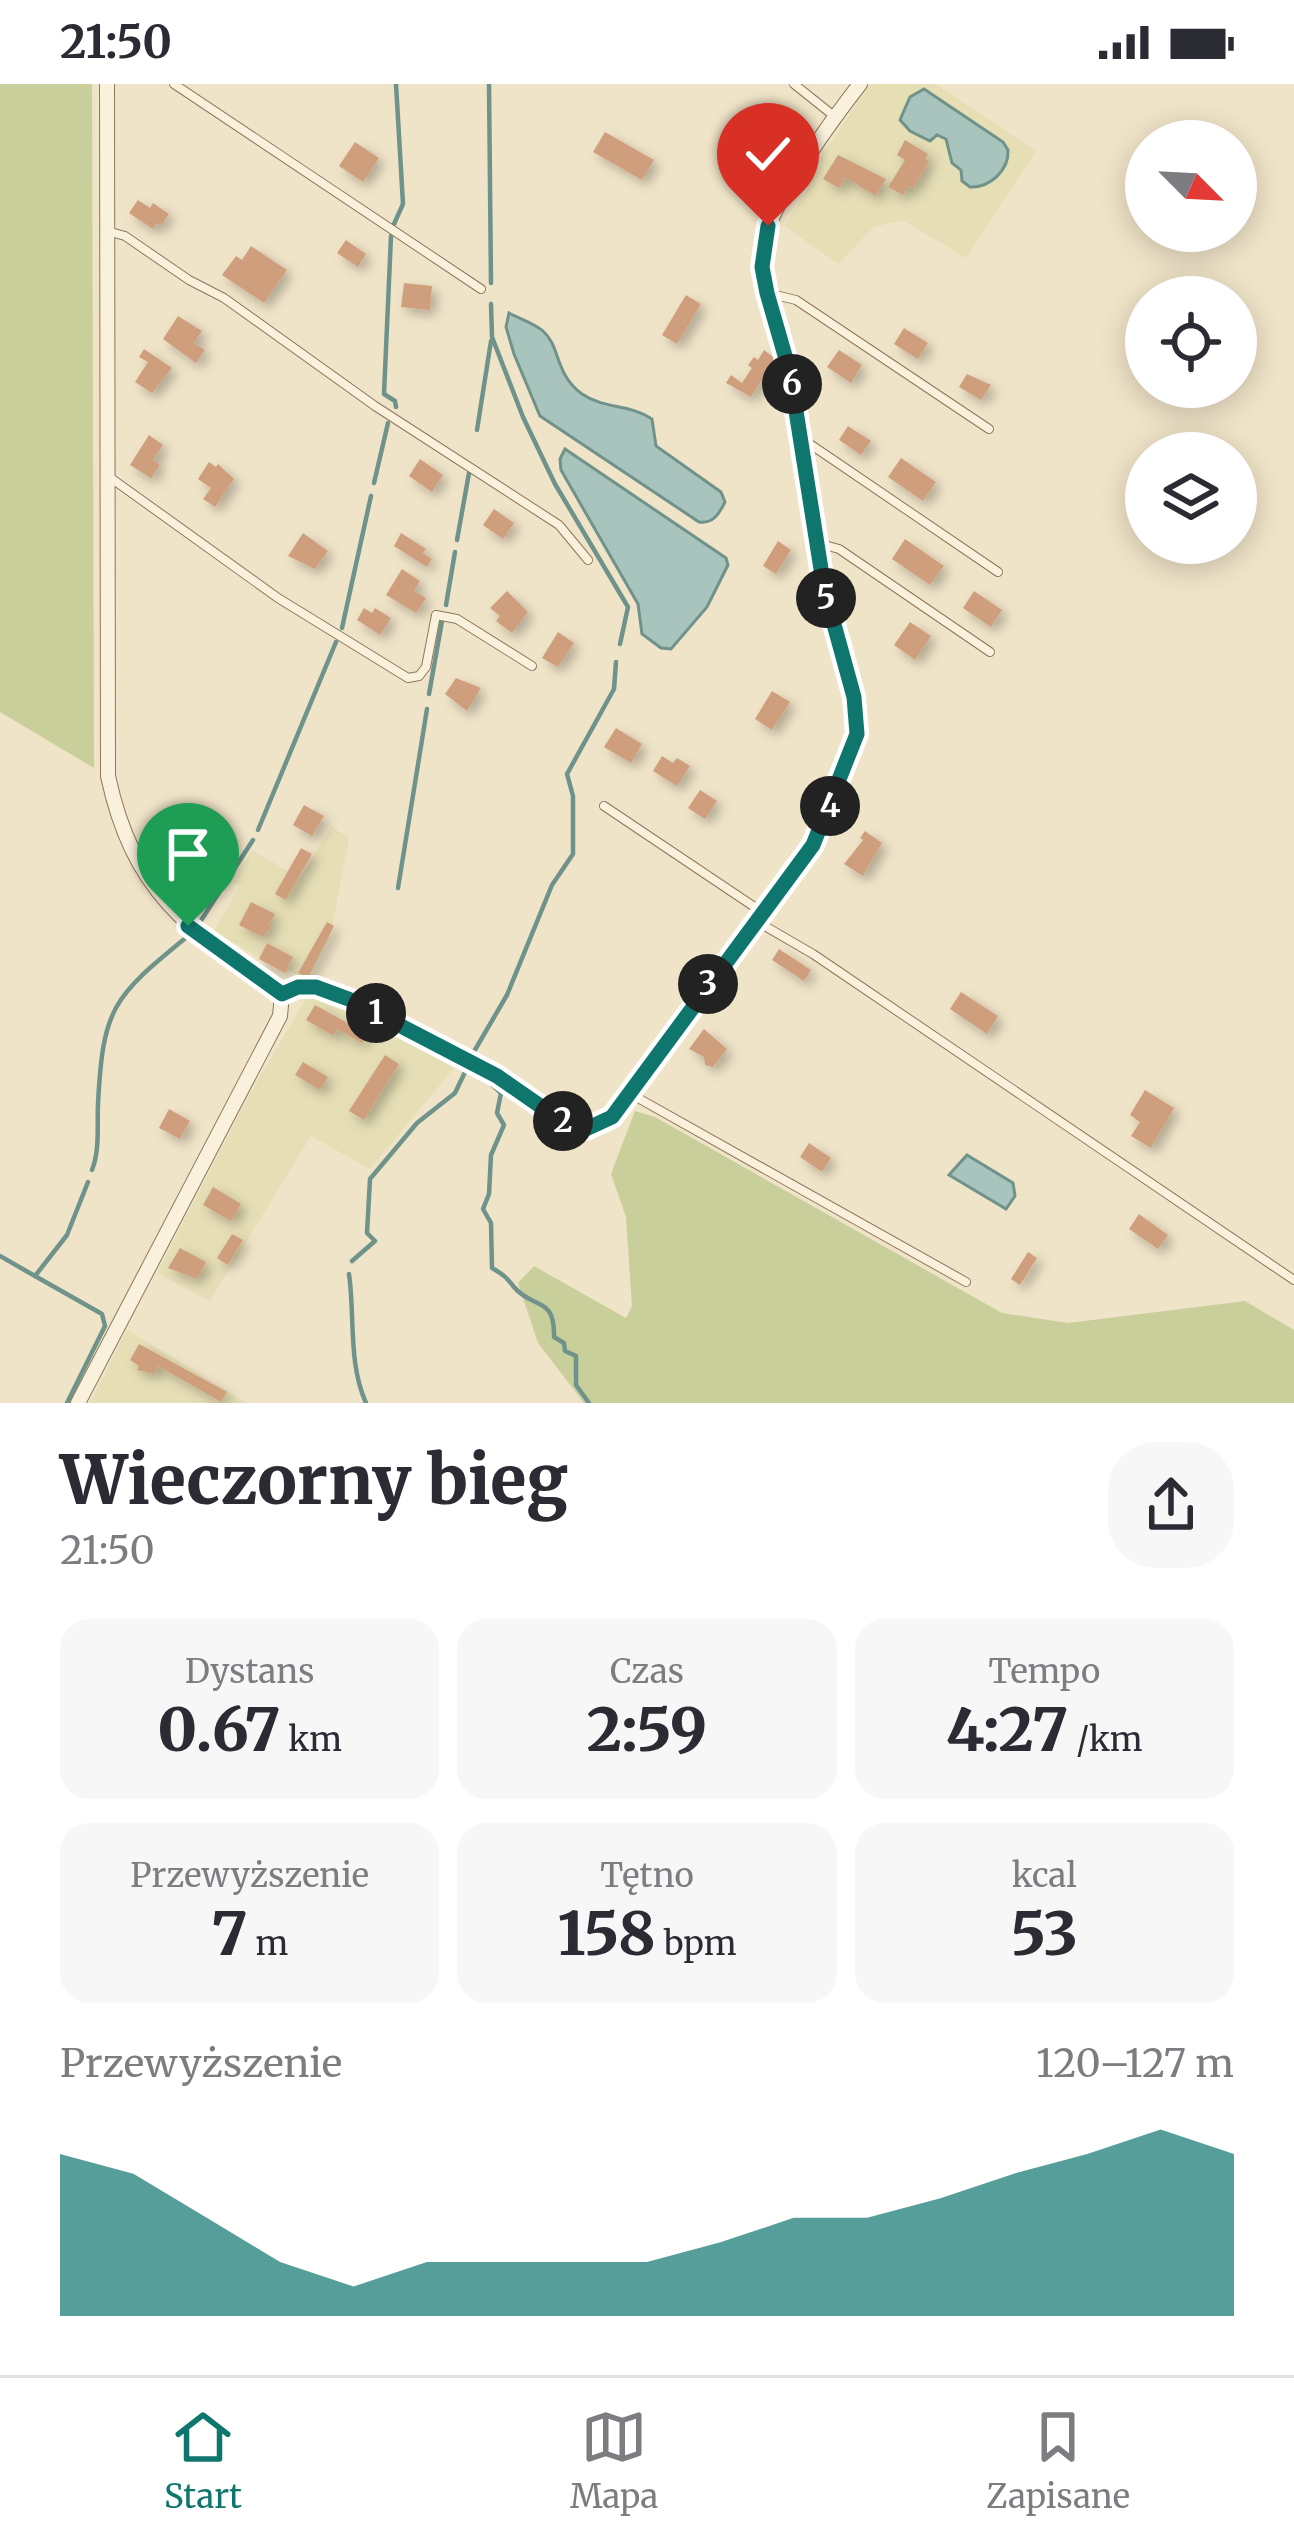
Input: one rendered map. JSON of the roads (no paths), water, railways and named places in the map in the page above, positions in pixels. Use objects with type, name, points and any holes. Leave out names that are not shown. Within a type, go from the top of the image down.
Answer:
[{"type":"street","points":[[107,84],[105,746],[114,803],[134,854],[164,902],[218,950],[282,994]]},
{"type":"street","points":[[282,994],[298,987],[316,987],[351,1000],[497,1076],[571,1125],[586,1129],[601,1125],[813,845],[857,734],[854,697],[824,588],[790,373],[762,267],[768,226],[834,116],[860,84]]},
{"type":"street","points":[[78,1403],[280,1016],[282,994]]},
{"type":"lane","points":[[174,84],[481,289]]},
{"type":"lane","points":[[794,84],[834,116]]},
{"type":"lane","points":[[106,231],[125,236],[224,298],[375,406],[559,526],[588,560]]},
{"type":"lane","points":[[767,293],[796,300],[989,429]]},
{"type":"lane","points":[[798,436],[998,572]]},
{"type":"lane","points":[[107,476],[278,598],[408,678],[419,676],[426,667],[436,615],[458,619],[532,666]]},
{"type":"lane","points":[[817,544],[839,548],[990,652]]},
{"type":"lane","points":[[604,806],[813,954],[1294,1280]]},
{"type":"lane","points":[[629,1093],[967,1282]]},
{"type":"water","points":[[924,89],[1003,142],[1007,157],[1002,171],[991,181],[970,187],[952,163],[946,139],[937,135],[930,141],[900,120],[910,97]]},
{"type":"water","points":[[509,313],[543,331],[567,378],[582,394],[652,419],[656,446],[721,492],[725,502],[715,517],[699,522],[540,416],[514,354],[506,327]]},
{"type":"water","points":[[565,449],[726,558],[728,565],[707,607],[671,649],[661,648],[642,634],[638,604],[561,470]]},
{"type":"water","points":[[967,1155],[1013,1183],[1015,1196],[1006,1209],[949,1175]]},
{"type":"waterway","points":[[394,224],[403,204],[396,84]]},
{"type":"waterway","points":[[489,84],[491,283]]},
{"type":"waterway","points":[[391,236],[384,394],[396,407]]},
{"type":"waterway","points":[[491,304],[492,337],[523,417],[555,484],[628,607],[620,644]]},
{"type":"waterway","points":[[477,430],[491,341]]},
{"type":"waterway","points":[[374,483],[388,423]]},
{"type":"waterway","points":[[457,540],[469,473]]},
{"type":"waterway","points":[[342,628],[371,496]]},
{"type":"waterway","points":[[446,605],[455,552]]},
{"type":"waterway","points":[[429,694],[442,621]]},
{"type":"waterway","points":[[258,830],[336,642]]},
{"type":"waterway","points":[[472,1055],[507,995],[552,885],[573,854],[573,796],[567,774],[614,689],[616,662]]},
{"type":"waterway","points":[[398,888],[427,709]]},
{"type":"waterway","points":[[200,922],[253,840]]},
{"type":"waterway","points":[[92,1170],[109,1024],[128,990],[188,936]]},
{"type":"waterway","points":[[352,1261],[375,1241],[367,1233],[370,1179],[417,1123],[455,1093],[466,1070],[485,1078],[501,1093],[497,1113],[504,1125],[491,1155],[489,1194],[483,1209],[491,1223],[492,1268],[547,1309],[554,1337],[576,1356],[576,1385],[589,1403]]},
{"type":"waterway","points":[[0,1256],[35,1276],[67,1235],[88,1182]]},
{"type":"waterway","points":[[349,1274],[354,1356],[366,1403]]},
{"type":"waterway","points":[[35,1276],[102,1314],[105,1326],[67,1403]]}]
